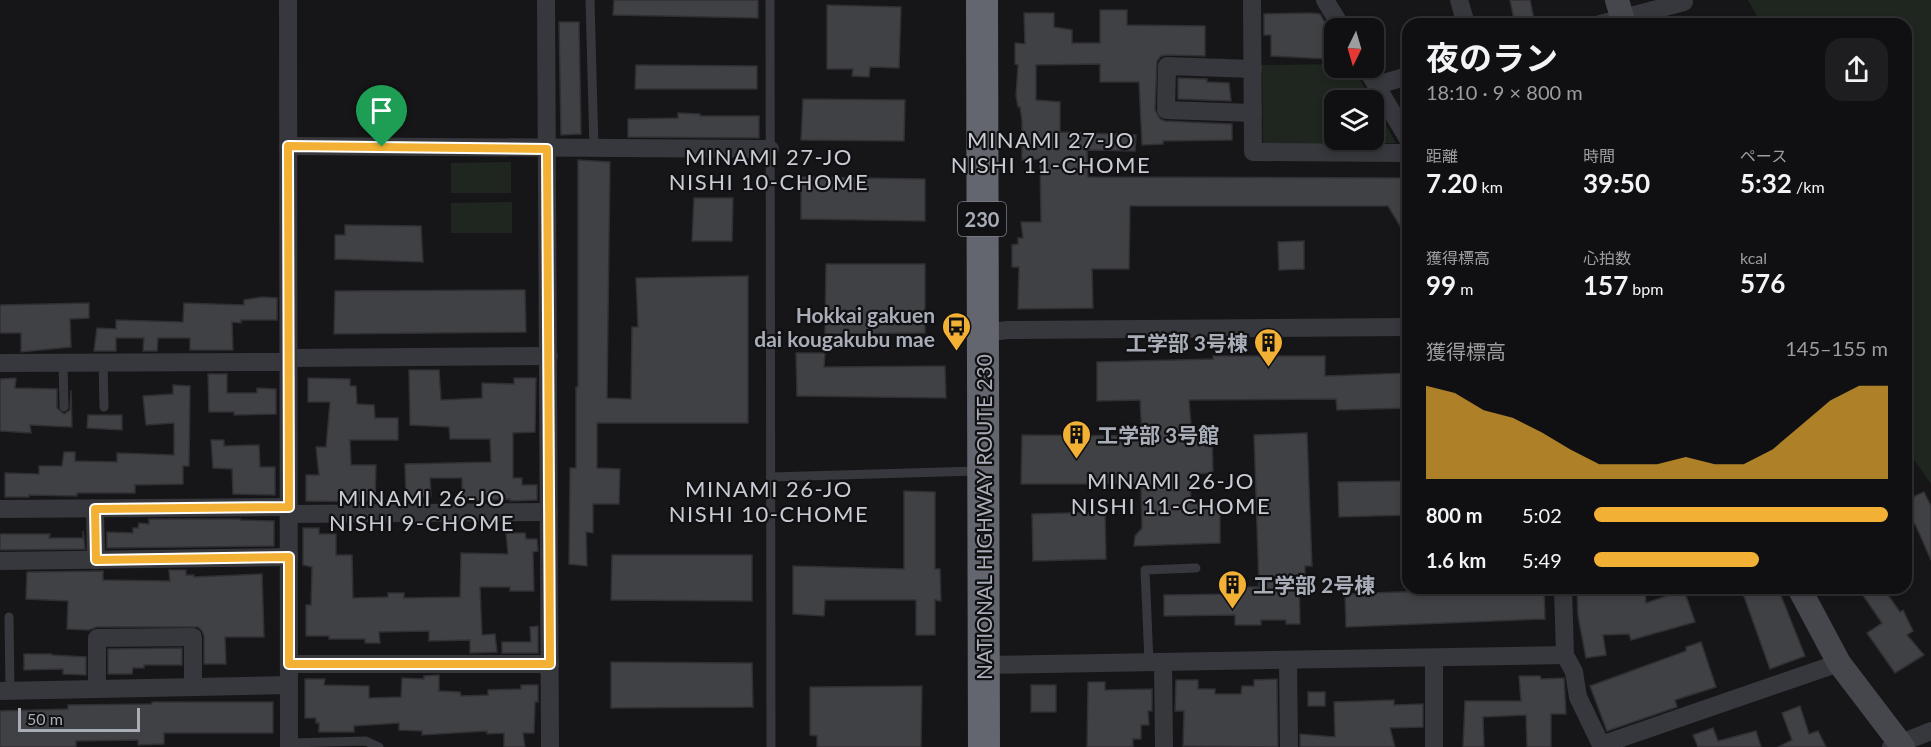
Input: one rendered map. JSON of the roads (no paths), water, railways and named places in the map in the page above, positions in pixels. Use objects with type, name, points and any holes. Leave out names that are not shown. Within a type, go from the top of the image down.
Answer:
[{"type":"highway","name":"NATIONAL HIGHWAY ROUTE 230","points":[[982,0],[984,747]]},
{"type":"street","points":[[288,0],[289,745]]},
{"type":"street","points":[[546,0],[550,747]]},
{"type":"street","points":[[1252,0],[1253,152],[1402,153]]},
{"type":"street","points":[[1325,0],[1336,18]]},
{"type":"street","points":[[1459,0],[1464,18]]},
{"type":"street","points":[[1616,16],[1684,2]]},
{"type":"street","points":[[1253,69],[1167,66],[1166,110],[1253,113]]},
{"type":"street","points":[[1372,78],[1402,129]]},
{"type":"street","points":[[1377,85],[1402,78]]},
{"type":"street","points":[[288,146],[770,149]]},
{"type":"street","points":[[982,333],[1008,330],[1402,327]]},
{"type":"street","points":[[0,363],[549,356]]},
{"type":"street","points":[[95,509],[96,560]]},
{"type":"street","points":[[0,510],[549,512]]},
{"type":"street","points":[[0,561],[289,557]]},
{"type":"street","points":[[1563,594],[1566,655],[1574,672],[1578,697],[1601,746],[1839,663]]},
{"type":"street","points":[[1802,594],[1839,663],[1897,746],[1931,731]]},
{"type":"street","points":[[97,689],[97,638],[193,636],[193,687]]},
{"type":"street","points":[[984,665],[1566,655]]},
{"type":"street","points":[[1434,658],[1434,747]]},
{"type":"street","points":[[1288,660],[1289,747]]},
{"type":"street","points":[[1156,662],[1164,747]]},
{"type":"street","points":[[289,664],[550,664]]},
{"type":"street","points":[[5,691],[289,685]]},
{"type":"lane","points":[[590,0],[594,149]]},
{"type":"lane","points":[[770,0],[771,747]]},
{"type":"lane","points":[[103,362],[104,407]]},
{"type":"lane","points":[[63,363],[64,407]]},
{"type":"lane","points":[[771,477],[983,471]]},
{"type":"lane","points":[[1156,662],[1145,570],[1196,568]]},
{"type":"lane","points":[[5,691],[9,617]]},
{"type":"lane","points":[[289,745],[366,741],[379,747]]},
{"type":"place","name":"Hokkai gakuen dai kougakubu mae","points":[[956,352]]},
{"type":"place","name":"工学部 3号棟","points":[[1269,368]]},
{"type":"place","name":"工学部 3号館","points":[[1076,460]]},
{"type":"place","name":"工学部 2号棟","points":[[1232,610]]},
{"type":"district","name":"MINAMI 27-JO NISHI 11-CHOME","points":[[1051,152]]},
{"type":"district","name":"MINAMI 27-JO NISHI 10-CHOME","points":[[769,168]]},
{"type":"district","name":"MINAMI 26-JO NISHI 11-CHOME","points":[[1171,492]]},
{"type":"district","name":"MINAMI 26-JO NISHI 10-CHOME","points":[[769,500]]},
{"type":"district","name":"MINAMI 26-JO NISHI 9-CHOME","points":[[422,510]]}]
